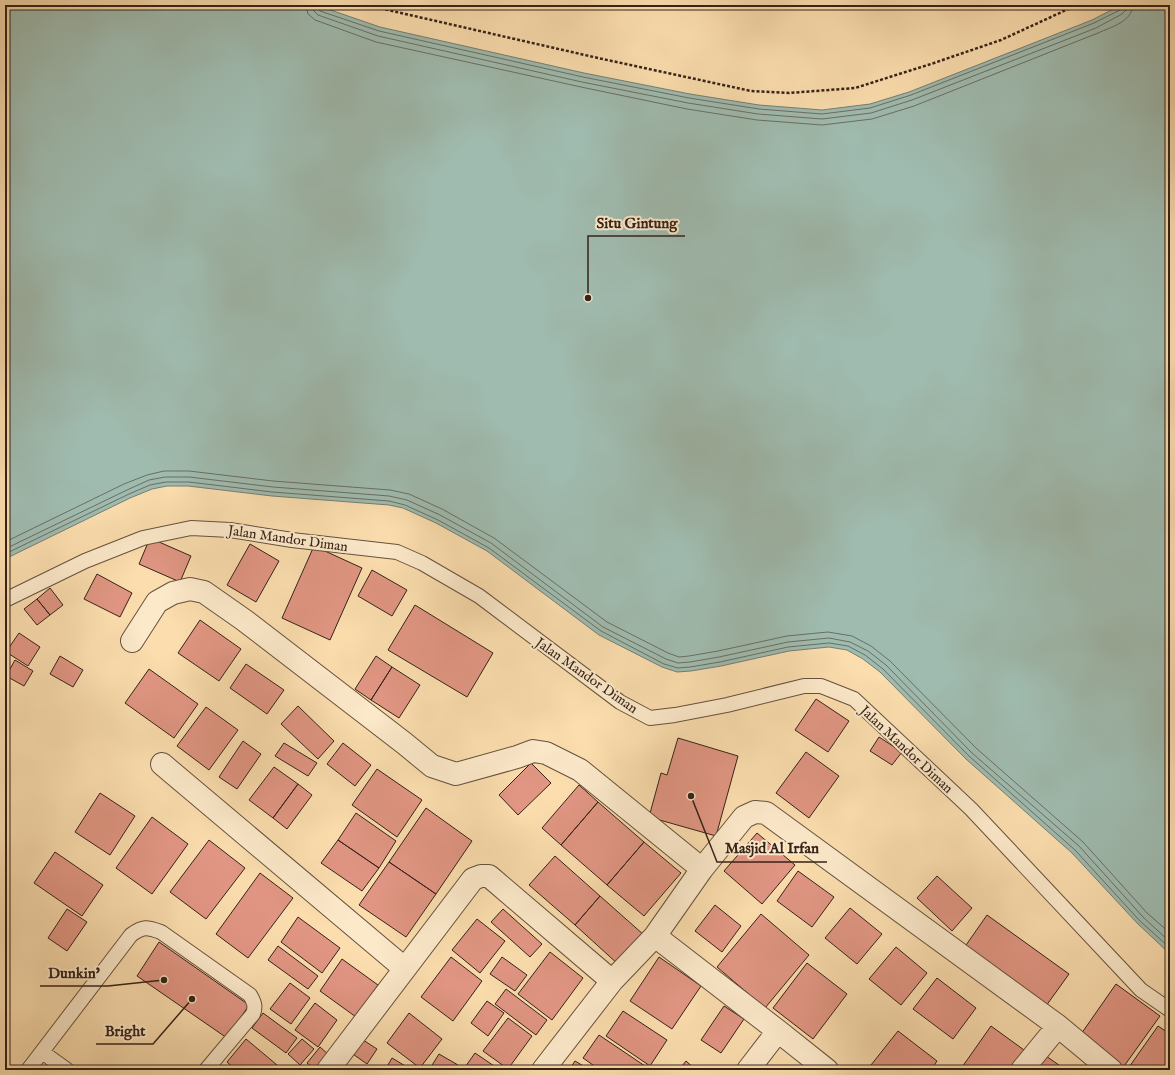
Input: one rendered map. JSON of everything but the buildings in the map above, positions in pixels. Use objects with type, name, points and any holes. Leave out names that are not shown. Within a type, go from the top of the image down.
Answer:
[{"type":"street","points":[[132,641],[157,602],[173,593],[190,589],[204,592],[244,620],[432,766],[456,774],[504,762],[533,752],[546,753],[580,770],[702,869]]},
{"type":"street","points":[[162,764],[404,968]]},
{"type":"street","points":[[543,1070],[612,981],[654,936],[702,869],[744,817],[755,812],[766,813],[1058,1026],[1111,1070]]},
{"type":"street","points":[[328,1070],[473,879],[480,876],[489,876],[612,981]]},
{"type":"street","points":[[654,936],[827,1070]]},
{"type":"street","points":[[1022,1070],[1058,1026]]},
{"type":"street","points":[[748,1070],[778,1031]]},
{"type":"lane","name":"Jalan Mandor Diman","points":[[5,600],[85,561],[143,538],[191,528],[230,530],[292,540],[398,552],[422,563],[479,596],[620,702],[650,718],[675,715],[727,705],[804,686],[821,686],[854,699],[971,809],[1141,990],[1170,1010]]},
{"type":"lane","points":[[28,1070],[131,934],[139,929],[150,928],[161,932],[250,996],[254,1002],[255,1008],[253,1014],[206,1070]]},
{"type":"lane","points":[[42,1052],[67,1070]]},
{"type":"path","points":[[366,5],[751,91],[789,93],[855,88],[1001,40],[1077,5]]},
{"type":"water","points":[[5,5],[316,5],[380,27],[584,73],[690,94],[759,105],[822,110],[870,104],[909,92],[1092,20],[1121,5],[1170,5],[1170,954],[1137,923],[1072,853],[966,759],[880,672],[863,659],[847,650],[829,647],[789,651],[721,666],[677,672],[662,667],[599,635],[487,551],[436,523],[403,508],[389,505],[272,496],[188,486],[167,486],[152,489],[130,498],[5,559]]},
{"type":"place","name":"Situ Gintung","points":[[588,298]]},
{"type":"place","name":"Masjid Al Irfan","points":[[691,796]]},
{"type":"place","name":"Dunkin'","points":[[164,980]]},
{"type":"place","name":"Bright","points":[[192,999]]}]
